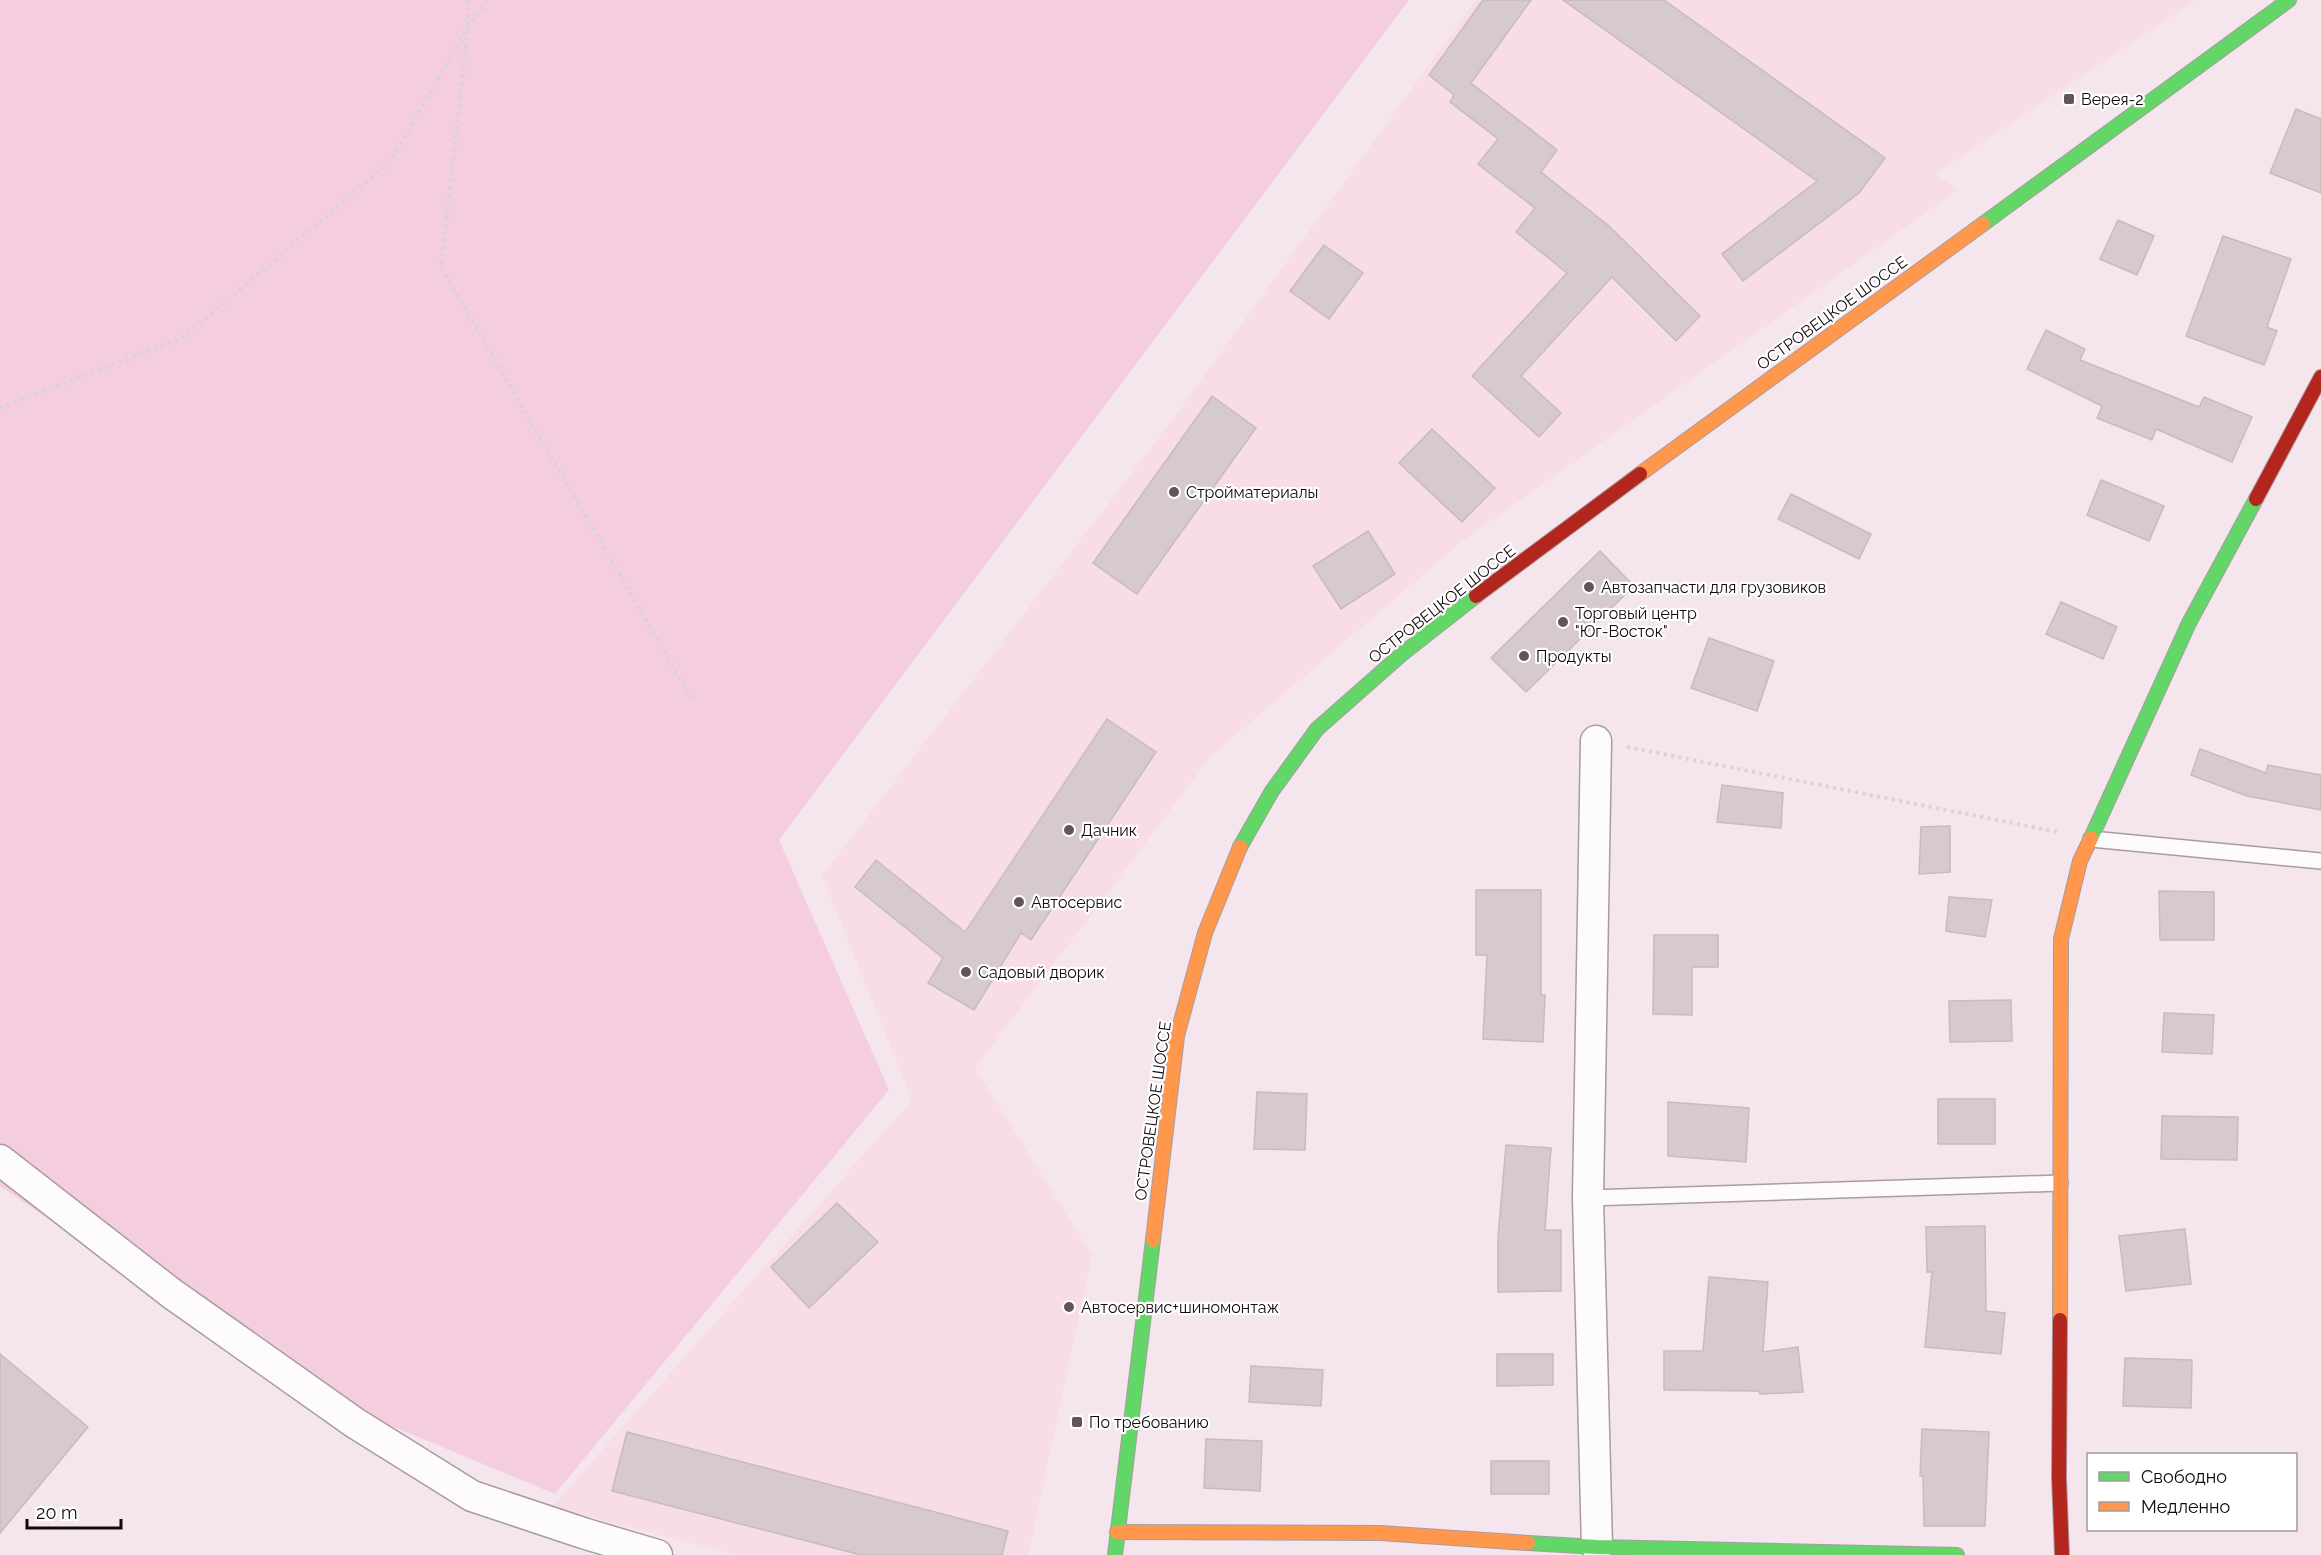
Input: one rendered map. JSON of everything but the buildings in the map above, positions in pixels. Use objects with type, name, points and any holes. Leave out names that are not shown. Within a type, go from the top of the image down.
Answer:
[{"type":"street","name":"ОСТРОВЕЦКОЕ ШОССЕ","points":[[1115,1555],[1177,1036],[1205,933],[1235,856],[1272,790],[1317,729],[1402,654],[1525,558],[2289,0]]},
{"type":"street","points":[[2062,1555],[2059,1478],[2061,939],[2080,861],[2189,623],[2321,376]]},
{"type":"street","points":[[1596,741],[1588,1198],[1597,1547]]},
{"type":"street","points":[[0,1160],[171,1293],[355,1423],[472,1496],[657,1555]]},
{"type":"street","points":[[1117,1532],[1380,1533],[1597,1547],[1957,1555]]},
{"type":"lane","points":[[2091,839],[2321,861]]},
{"type":"lane","points":[[1588,1198],[2061,1183]]},
{"type":"path","points":[[467,0],[468,27],[441,267],[694,703]]},
{"type":"path","points":[[0,408],[184,337],[390,162],[468,27],[488,0]]},
{"type":"path","points":[[1596,741],[2091,839]]},
{"type":"shaded area","points":[[0,0],[1409,0],[779,840],[889,1090],[555,1494],[382,1422],[155,1264],[56,1224],[0,1186]]},
{"type":"shaded area","points":[[1476,0],[2196,0],[1935,174],[1958,190],[1461,542],[1212,755],[975,1068],[1092,1255],[1028,1555],[737,1555],[552,1507],[912,1100],[822,876],[1165,430]]},
{"type":"traffic: fast","points":[[1983,224],[2289,0]]},
{"type":"traffic: fast","points":[[2091,838],[2189,623],[2256,499]]},
{"type":"traffic: fast","points":[[1240,847],[1272,791],[1317,729],[1402,654],[1476,596]]},
{"type":"traffic: fast","points":[[1115,1555],[1153,1240]]},
{"type":"traffic: fast","points":[[1528,1543],[1597,1547],[1957,1555]]},
{"type":"traffic: slow","points":[[1640,474],[1983,224]]},
{"type":"traffic: slow","points":[[2060,1320],[2061,939],[2080,861],[2091,838]]},
{"type":"traffic: slow","points":[[1153,1240],[1177,1036],[1205,933],[1240,847]]},
{"type":"traffic: slow","points":[[1117,1532],[1380,1533],[1528,1543]]},
{"type":"traffic: jam","points":[[2256,499],[2321,377]]},
{"type":"traffic: jam","points":[[1476,596],[1640,474]]},
{"type":"traffic: jam","points":[[2060,1320],[2059,1478],[2062,1555]]},
{"type":"place","name":"Верея-2","points":[[2069,99]]},
{"type":"place","name":"Стройматериалы","points":[[1174,492]]},
{"type":"place","name":"Автозапчасти для грузовиков","points":[[1589,587]]},
{"type":"place","name":"Торговый центр \"Юг-Восток\"","points":[[1563,622]]},
{"type":"place","name":"Продукты","points":[[1524,656]]},
{"type":"place","name":"Дачник","points":[[1069,830]]},
{"type":"place","name":"Автосервис","points":[[1019,902]]},
{"type":"place","name":"Садовый дворик","points":[[966,972]]},
{"type":"place","name":"Автосервис+шиномонтаж","points":[[1069,1307]]},
{"type":"place","name":"По требованию","points":[[1077,1422]]}]
